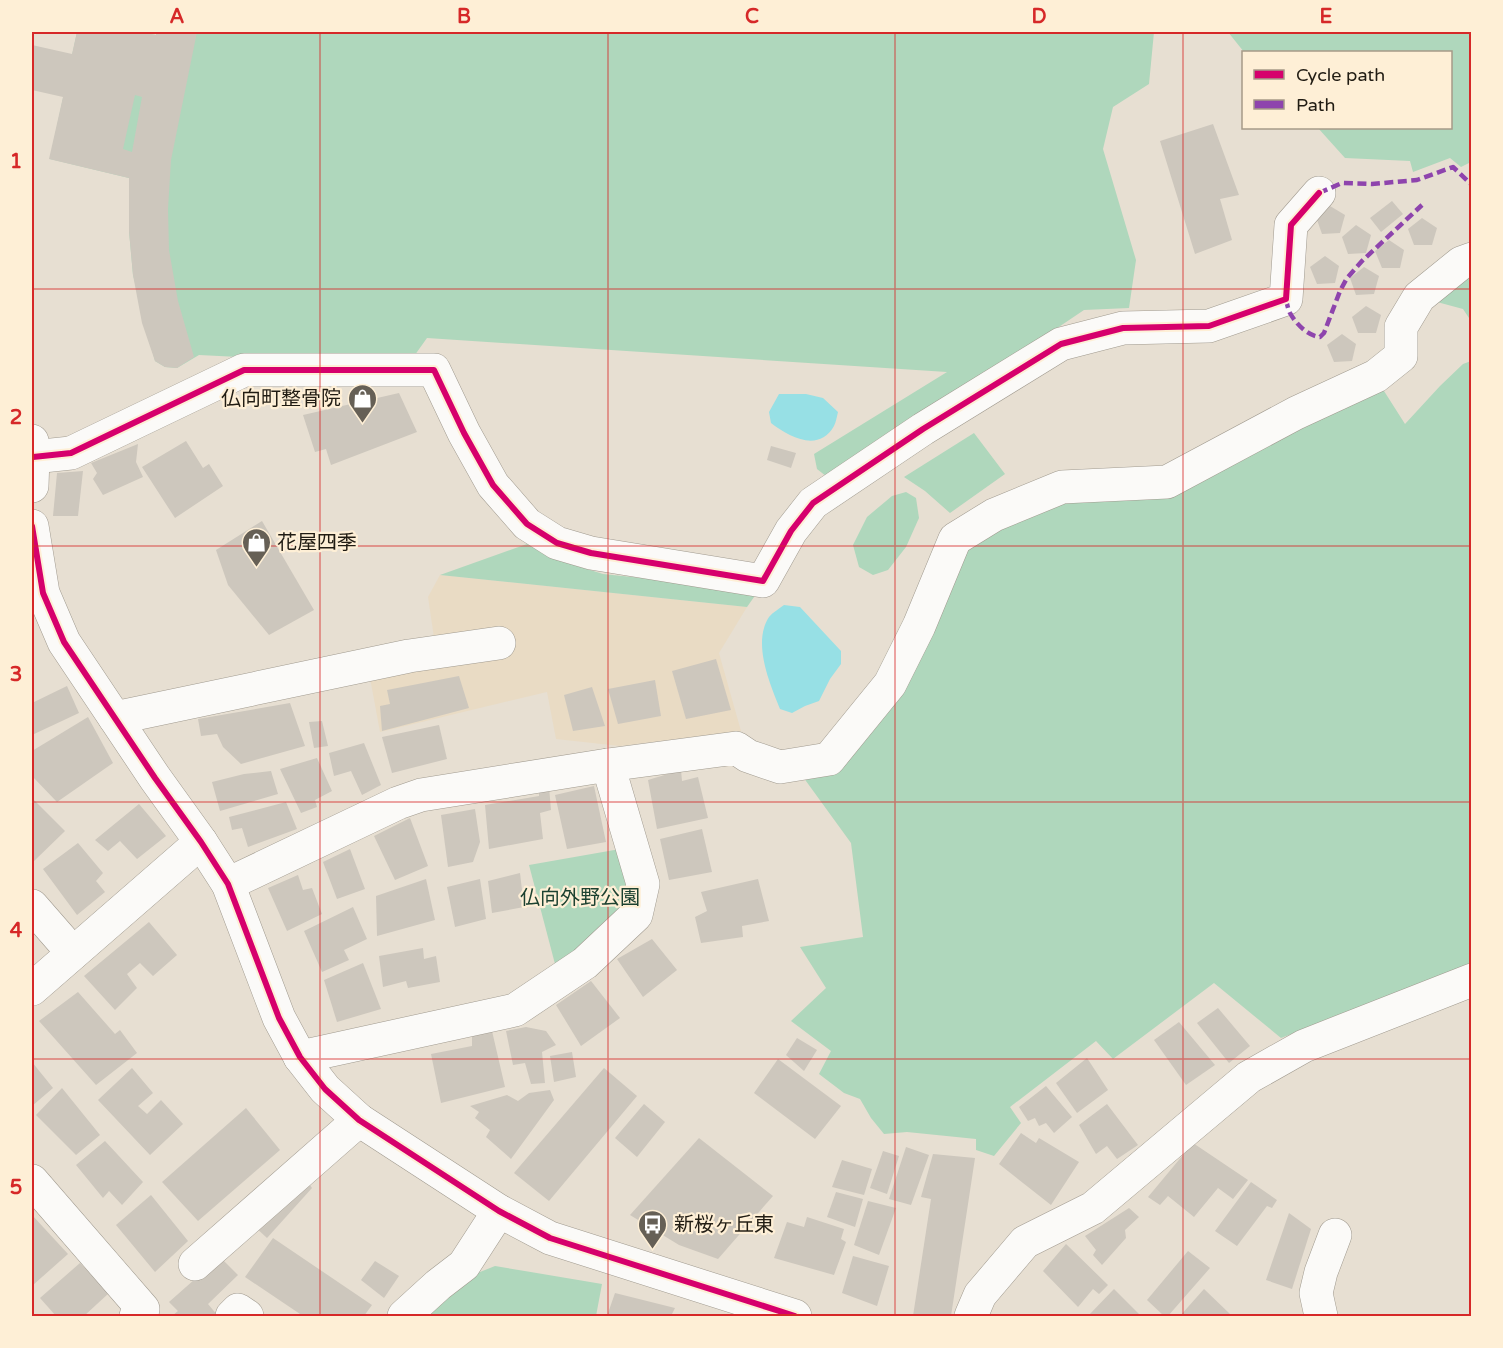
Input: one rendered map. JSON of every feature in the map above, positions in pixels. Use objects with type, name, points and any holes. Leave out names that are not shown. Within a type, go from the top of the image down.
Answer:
[{"type":"street","points":[[32,461],[71,453],[244,370],[434,370],[464,433],[494,485],[527,524],[557,543],[591,553],[763,582],[791,531],[813,503],[923,429],[1061,344],[1123,328],[1209,326],[1286,299],[1291,225],[1319,193]]},
{"type":"street","points":[[228,884],[398,803],[421,795],[608,765],[735,748],[748,756],[780,767],[829,759],[890,684],[919,626],[955,539],[994,514],[1062,487],[1167,482],[1296,412],[1376,376],[1401,356],[1401,327],[1419,297],[1461,263],[1472,259]]},
{"type":"street","points":[[32,526],[43,593],[64,642],[228,884],[279,1018],[300,1057],[325,1089],[359,1120],[499,1211],[549,1238],[708,1302],[795,1317]]},
{"type":"street","points":[[115,718],[409,656],[499,643]]},
{"type":"street","points":[[300,1057],[515,1010],[585,963],[636,915],[643,884],[608,765]]},
{"type":"street","points":[[32,989],[201,842]]},
{"type":"street","points":[[32,906],[73,953]]},
{"type":"street","points":[[971,1317],[980,1295],[1025,1242],[1093,1208],[1248,1077],[1305,1046],[1472,980]]},
{"type":"street","points":[[195,1264],[359,1120]]},
{"type":"street","points":[[32,1181],[143,1309],[136,1317]]},
{"type":"street","points":[[404,1317],[438,1285],[464,1265],[499,1211]]},
{"type":"street","points":[[1322,1317],[1316,1293],[1335,1235]]},
{"type":"street","points":[[232,1317],[238,1310],[247,1317]]},
{"type":"shaded area","points":[[440,575],[747,607],[719,653],[741,731],[620,746],[556,739],[547,692],[380,732],[368,667],[437,658],[428,597]]},
{"type":"green space","points":[[77,32],[138,32],[156,35],[157,32],[1154,32],[1149,84],[1113,107],[1103,149],[1136,260],[1129,308],[1084,310],[831,480],[817,469],[814,454],[947,372],[427,338],[412,359],[199,355],[177,368],[165,367],[155,361],[133,275],[129,231],[129,178],[50,159]]},
{"type":"green space","points":[[1228,32],[1471,32],[1471,162],[1461,167],[1450,158],[1413,172],[1410,161],[1345,158],[1319,129],[1452,129],[1452,51],[1243,51]]},
{"type":"green space","points":[[1471,262],[1471,321],[1463,309],[1437,302]]},
{"type":"green space","points":[[1471,361],[1471,966],[1281,1038],[1214,983],[1113,1059],[1096,1041],[1010,1107],[1021,1123],[994,1156],[976,1150],[976,1139],[907,1132],[884,1134],[860,1099],[844,1093],[819,1074],[831,1051],[791,1021],[826,988],[800,947],[863,937],[851,843],[798,770],[832,763],[958,542],[1000,515],[1168,484],[1377,380],[1405,424],[1463,364]]},
{"type":"green space","points":[[974,433],[1005,474],[950,513],[925,491],[904,477]]},
{"type":"green space","points":[[906,492],[916,498],[919,518],[906,547],[888,570],[873,575],[859,567],[853,545],[867,517],[892,496]]},
{"type":"green space","points":[[527,544],[555,559],[603,574],[759,590],[747,607],[440,575]]},
{"type":"green space","name":"仏向外野公園","points":[[620,849],[629,892],[622,914],[577,953],[555,964],[529,865]]},
{"type":"green space","points":[[495,1266],[602,1284],[596,1316],[421,1316],[465,1278]]},
{"type":"water","points":[[779,394],[806,394],[823,398],[838,412],[834,426],[828,434],[812,441],[786,433],[771,423],[769,412]]},
{"type":"water","points":[[784,605],[800,607],[841,651],[841,664],[819,701],[792,713],[780,709],[762,651],[764,627],[769,617]]},
{"type":"building","points":[[77,32],[138,32],[156,35],[157,32],[197,32],[171,160],[168,209],[169,250],[178,301],[194,357],[177,368],[165,367],[155,361],[142,323],[133,275],[129,231],[129,178],[49,159],[63,97],[32,90],[32,45],[72,54]],"holes":[[[135,95],[142,97],[132,152],[123,149]]]},
{"type":"building","points":[[1213,124],[1239,195],[1220,199],[1232,240],[1195,254],[1160,141]]},
{"type":"building","points":[[1392,201],[1403,214],[1381,232],[1370,218]]},
{"type":"building","points":[[1330,206],[1345,215],[1340,233],[1322,234],[1316,217]]},
{"type":"building","points":[[1422,218],[1437,228],[1432,245],[1414,245],[1408,229]]},
{"type":"building","points":[[1356,225],[1371,235],[1366,253],[1348,254],[1342,237]]},
{"type":"building","points":[[1389,240],[1404,250],[1400,268],[1382,268],[1375,251]]},
{"type":"building","points":[[1325,256],[1339,266],[1335,283],[1317,284],[1310,267]]},
{"type":"building","points":[[1364,267],[1379,276],[1374,294],[1356,295],[1350,278]]},
{"type":"building","points":[[1366,306],[1381,315],[1376,333],[1358,333],[1352,317]]},
{"type":"building","points":[[1342,334],[1356,344],[1352,361],[1334,362],[1327,345]]},
{"type":"building","points":[[399,393],[417,432],[331,465],[326,449],[315,452],[303,415]]},
{"type":"building","points":[[186,441],[203,468],[209,464],[223,486],[175,518],[142,467]]},
{"type":"building","points":[[138,444],[136,462],[143,477],[103,495],[93,479],[97,473],[91,463]]},
{"type":"building","points":[[771,446],[796,453],[791,468],[767,460]]},
{"type":"building","points":[[83,471],[78,516],[53,516],[57,473]]},
{"type":"building","name":"花屋四季","points":[[262,521],[314,610],[269,635],[228,585],[216,550]]},
{"type":"building","points":[[716,659],[731,710],[686,719],[672,671]]},
{"type":"building","points":[[459,676],[469,708],[382,731],[380,706],[390,704],[387,690]]},
{"type":"building","points":[[655,680],[661,716],[618,724],[608,689]]},
{"type":"building","points":[[67,686],[79,713],[32,735],[32,703]]},
{"type":"building","points":[[592,687],[605,726],[573,731],[564,695]]},
{"type":"building","points":[[290,703],[305,746],[241,764],[223,747],[217,734],[201,736],[198,719]]},
{"type":"building","points":[[88,717],[113,763],[57,802],[32,776],[32,751]]},
{"type":"building","points":[[322,721],[328,746],[314,748],[309,722]]},
{"type":"building","points":[[439,725],[447,759],[392,773],[382,737]]},
{"type":"building","points":[[364,743],[381,785],[362,795],[351,771],[334,776],[329,753]]},
{"type":"building","points":[[317,758],[332,791],[315,800],[317,807],[301,813],[280,769]]},
{"type":"building","points":[[681,770],[682,781],[698,777],[708,818],[657,829],[648,780]]},
{"type":"building","points":[[271,771],[278,794],[220,811],[212,782],[244,774]]},
{"type":"building","points":[[594,786],[606,842],[567,849],[555,795]]},
{"type":"building","points":[[549,787],[551,810],[540,813],[543,839],[489,849],[485,805],[539,796],[539,789]]},
{"type":"building","points":[[32,798],[65,831],[32,863]]},
{"type":"building","points":[[286,802],[297,829],[248,847],[242,828],[232,830],[229,817]]},
{"type":"building","points":[[139,804],[166,836],[137,859],[120,841],[108,851],[95,840]]},
{"type":"building","points":[[475,809],[480,842],[473,862],[448,867],[441,815]]},
{"type":"building","points":[[410,818],[428,866],[395,880],[374,836]]},
{"type":"building","points":[[702,829],[712,872],[669,880],[660,839]]},
{"type":"building","points":[[78,843],[103,873],[96,881],[105,892],[77,915],[43,869]]},
{"type":"building","points":[[350,849],[365,889],[337,899],[323,862]]},
{"type":"building","points":[[520,873],[524,907],[492,913],[488,881]]},
{"type":"building","points":[[298,875],[303,890],[312,888],[322,914],[287,931],[268,888]]},
{"type":"building","points":[[426,879],[435,920],[377,936],[376,896]]},
{"type":"building","points":[[480,879],[486,919],[455,927],[447,887]]},
{"type":"building","points":[[758,879],[769,921],[742,926],[743,937],[701,943],[695,917],[707,911],[701,892]]},
{"type":"building","points":[[353,907],[367,939],[344,950],[349,960],[322,972],[304,931]]},
{"type":"building","points":[[149,922],[177,955],[153,976],[140,963],[127,974],[137,988],[115,1010],[84,976]]},
{"type":"building","points":[[652,939],[677,970],[643,997],[617,959]]},
{"type":"building","points":[[423,948],[424,959],[436,956],[440,982],[408,988],[406,981],[383,987],[379,956]]},
{"type":"building","points":[[363,963],[381,1009],[337,1022],[324,980]]},
{"type":"building","points":[[591,981],[620,1018],[581,1046],[556,1005]]},
{"type":"building","points":[[78,992],[115,1034],[120,1030],[137,1053],[96,1085],[39,1021]]},
{"type":"building","points":[[1218,1008],[1250,1046],[1229,1063],[1197,1023]]},
{"type":"building","points":[[1179,1022],[1215,1065],[1186,1085],[1154,1040]]},
{"type":"building","points":[[526,1027],[546,1031],[556,1045],[542,1052],[545,1083],[531,1084],[525,1063],[513,1065],[506,1031]]},
{"type":"building","points":[[492,1031],[505,1087],[441,1103],[431,1054],[472,1046],[472,1036]]},
{"type":"building","points":[[797,1038],[817,1050],[804,1071],[786,1055]]},
{"type":"building","points":[[572,1052],[576,1077],[554,1082],[550,1056]]},
{"type":"building","points":[[1087,1058],[1108,1090],[1077,1113],[1056,1083]]},
{"type":"building","points":[[778,1059],[841,1106],[815,1139],[754,1093]]},
{"type":"building","points":[[32,1062],[53,1088],[32,1106]]},
{"type":"building","points":[[132,1068],[153,1093],[138,1106],[147,1114],[161,1100],[183,1124],[150,1155],[98,1100]]},
{"type":"building","points":[[604,1068],[637,1096],[549,1201],[514,1173]]},
{"type":"building","points":[[1046,1086],[1072,1117],[1054,1133],[1046,1123],[1039,1126],[1035,1118],[1028,1121],[1019,1107]]},
{"type":"building","points":[[62,1088],[100,1135],[76,1155],[36,1115]]},
{"type":"building","points":[[550,1090],[554,1100],[511,1159],[486,1137],[490,1130],[475,1118],[479,1112],[470,1106],[507,1095],[518,1101],[529,1093]]},
{"type":"building","points":[[644,1104],[665,1122],[637,1157],[615,1138]]},
{"type":"building","points":[[1107,1104],[1138,1145],[1117,1159],[1107,1146],[1096,1154],[1079,1125]]},
{"type":"building","points":[[246,1108],[280,1150],[198,1221],[162,1182]]},
{"type":"building","points":[[1021,1133],[1036,1143],[1039,1138],[1079,1162],[1051,1205],[999,1164]]},
{"type":"building","points":[[699,1138],[773,1196],[718,1259],[679,1245],[630,1215]]},
{"type":"building","points":[[105,1141],[143,1182],[122,1205],[109,1191],[103,1198],[76,1165]]},
{"type":"building","points":[[1193,1143],[1248,1180],[1233,1199],[1218,1188],[1194,1217],[1168,1196],[1160,1205],[1148,1197]]},
{"type":"building","points":[[906,1147],[929,1155],[911,1205],[889,1199]]},
{"type":"building","points":[[883,1151],[899,1156],[887,1194],[870,1188]]},
{"type":"building","points":[[933,1154],[975,1158],[951,1316],[913,1316],[931,1199],[921,1197]]},
{"type":"building","points":[[842,1160],[872,1169],[864,1195],[832,1187]]},
{"type":"building","points":[[305,1178],[312,1188],[267,1238],[253,1225]]},
{"type":"building","points":[[1251,1182],[1277,1200],[1272,1208],[1267,1206],[1237,1246],[1215,1231]]},
{"type":"building","points":[[836,1192],[863,1199],[855,1227],[827,1217]]},
{"type":"building","points":[[151,1195],[188,1241],[155,1272],[116,1225]]},
{"type":"building","points":[[868,1201],[896,1208],[879,1255],[854,1245]]},
{"type":"building","points":[[1129,1208],[1139,1217],[1125,1230],[1126,1238],[1102,1265],[1093,1255],[1096,1250],[1085,1236]]},
{"type":"building","points":[[1289,1213],[1311,1229],[1292,1289],[1266,1280]]},
{"type":"building","points":[[32,1215],[68,1254],[33,1285],[32,1283]]},
{"type":"building","points":[[807,1217],[844,1229],[841,1239],[846,1242],[834,1275],[774,1258],[787,1222],[804,1227]]},
{"type":"building","points":[[273,1238],[372,1305],[364,1316],[303,1316],[245,1277]]},
{"type":"building","points":[[1066,1244],[1108,1285],[1099,1294],[1093,1289],[1078,1307],[1043,1271]]},
{"type":"building","points":[[1188,1251],[1210,1268],[1168,1316],[1164,1316],[1147,1300]]},
{"type":"building","points":[[853,1256],[889,1266],[877,1306],[842,1293]]},
{"type":"building","points":[[220,1257],[238,1275],[208,1304],[218,1316],[172,1316],[178,1311],[169,1302]]},
{"type":"building","points":[[375,1261],[399,1276],[384,1298],[361,1280]]},
{"type":"building","points":[[80,1263],[109,1293],[84,1316],[56,1316],[40,1298]]},
{"type":"building","points":[[1114,1289],[1139,1314],[1136,1316],[1088,1316]]},
{"type":"building","points":[[1204,1289],[1230,1314],[1227,1316],[1180,1316]]},
{"type":"building","points":[[615,1293],[675,1308],[671,1316],[607,1316]]},
{"type":"marked path","points":[[1319,193],[1342,183],[1372,184],[1417,180],[1453,167],[1472,185]]},
{"type":"marked path","points":[[1286,299],[1290,313],[1299,325],[1307,332],[1320,337],[1324,333],[1347,278],[1422,205]]},
{"type":"cycle path","points":[[33,457],[71,453],[244,370],[434,370],[464,433],[493,485],[527,524],[557,543],[591,553],[763,581],[791,531],[813,503],[923,429],[1061,344],[1123,328],[1209,326],[1286,299],[1291,225],[1319,193]]},
{"type":"cycle path","points":[[32,526],[43,593],[64,642],[228,884],[279,1018],[300,1057],[325,1089],[359,1120],[499,1211],[550,1238],[795,1316]]},
{"type":"place","name":"仏向町整骨院","points":[[362,424]]},
{"type":"place","name":"花屋四季","points":[[256,568]]},
{"type":"place","name":"新桜ヶ丘東","points":[[653,1250]]}]
